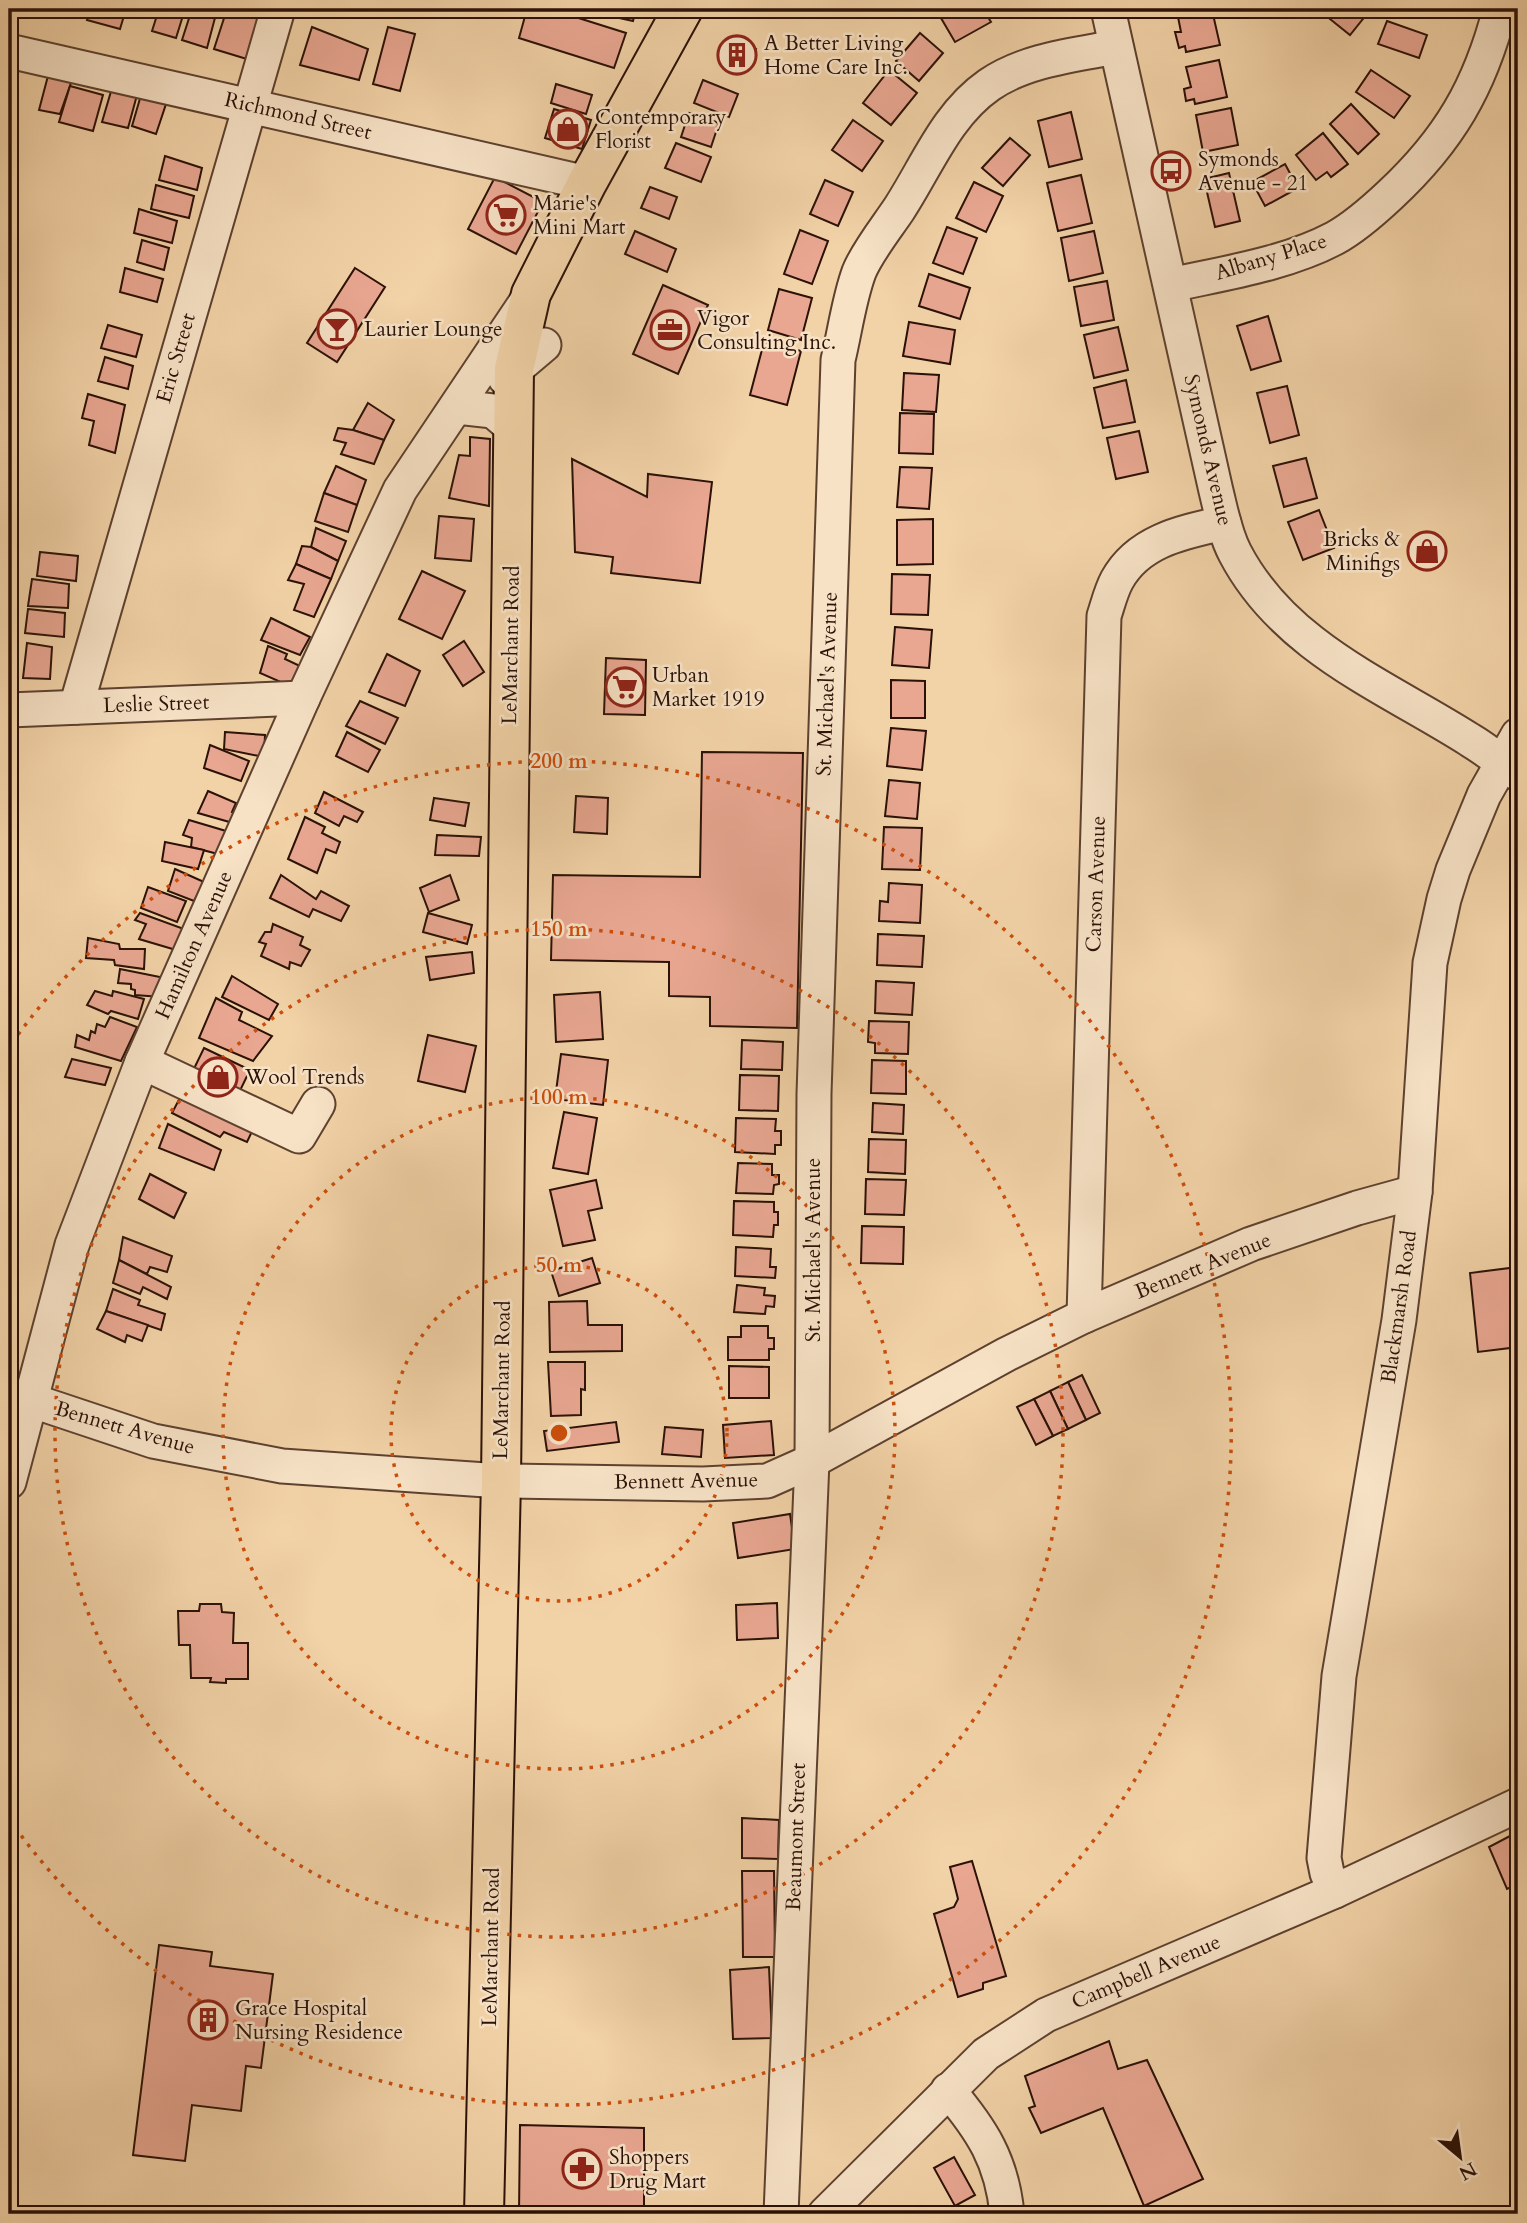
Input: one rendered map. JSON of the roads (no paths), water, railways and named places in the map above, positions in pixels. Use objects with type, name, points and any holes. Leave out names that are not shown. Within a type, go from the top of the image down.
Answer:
[{"type":"main road","name":"Hamilton Avenue","points":[[531,295],[581,196],[684,9]]},
{"type":"main road","name":"Hamilton Avenue","points":[[544,345],[581,196]]},
{"type":"main road","name":"LeMarchant Road","points":[[484,2214],[501,1481],[514,369],[531,295]]},
{"type":"main road","name":"LeMarchant Road","points":[[512,546],[533,436],[535,399],[544,345]]},
{"type":"street","name":"Eric Street","points":[[76,707],[248,104],[278,9]]},
{"type":"street","name":"Symonds Avenue","points":[[1108,9],[1224,523],[1233,550],[1245,572],[1277,613],[1296,631],[1346,666],[1471,740],[1513,757]]},
{"type":"street","name":"Albany Place","points":[[1171,285],[1248,268],[1294,254],[1336,237],[1374,211],[1435,149],[1458,115],[1480,71],[1500,9]]},
{"type":"street","name":"St. Michael's Avenue","points":[[812,1461],[814,1094],[838,360],[860,270],[941,137],[965,103],[991,83],[1025,68],[1061,57],[1116,47]]},
{"type":"street","name":"Richmond Street","points":[[9,51],[248,104],[581,196]]},
{"type":"street","name":"Hamilton Avenue","points":[[9,1482],[72,1245],[142,1062],[303,698],[400,489],[531,295]]},
{"type":"street","name":"Hamilton Avenue","points":[[437,431],[498,386],[544,345]]},
{"type":"street","points":[[466,408],[493,411],[513,428]]},
{"type":"street","name":"Carson Avenue","points":[[1084,1316],[1104,616],[1118,579],[1137,556],[1158,541],[1224,523]]},
{"type":"street","name":"Leslie Street","points":[[9,710],[303,698]]},
{"type":"street","name":"Blackmarsh Road","points":[[1335,1891],[1326,1873],[1324,1858],[1339,1676],[1399,1320],[1415,1192],[1430,963],[1444,899],[1462,847],[1484,795],[1513,757]]},
{"type":"street","points":[[142,1062],[299,1136],[318,1104]]},
{"type":"street","name":"Bennett Avenue","points":[[30,1400],[153,1441],[282,1466],[501,1481],[703,1484],[767,1481],[812,1461],[1007,1354],[1084,1316],[1251,1244],[1357,1208],[1415,1192]]},
{"type":"street","name":"Beaumont Street","points":[[781,2214],[812,1461]]},
{"type":"street","name":"Campbell Avenue","points":[[825,2214],[986,2054],[1046,2015],[1335,1891],[1518,1805]]},
{"type":"street","points":[[948,2090],[986,2140],[997,2161],[1007,2214]]},
{"type":"place","name":"A Better Living Home Care Inc.","points":[[737,55]]},
{"type":"place","name":"Contemporary Florist","points":[[568,129]]},
{"type":"place","name":"Symonds Avenue - 21","points":[[1171,171]]},
{"type":"place","name":"Marie's Mini Mart","points":[[506,215]]},
{"type":"place","name":"Laurier Lounge","points":[[337,329]]},
{"type":"place","name":"Vigor Consulting Inc.","points":[[670,330]]},
{"type":"place","name":"Bricks & Minifigs","points":[[1427,551]]},
{"type":"place","name":"Urban Market 1919","points":[[625,687]]},
{"type":"place","name":"Wool Trends","points":[[218,1077]]},
{"type":"place","name":"Grace Hospital Nursing Residence","points":[[208,2020]]},
{"type":"place","name":"Shoppers Drug Mart","points":[[582,2169]]}]
